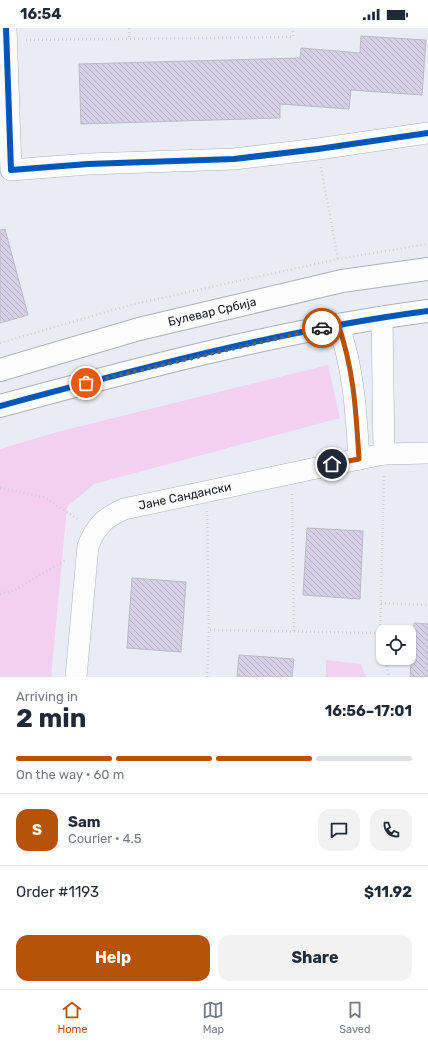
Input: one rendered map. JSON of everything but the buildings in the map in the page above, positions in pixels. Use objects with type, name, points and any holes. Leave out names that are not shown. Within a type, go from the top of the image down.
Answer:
[{"type":"street","points":[[6,28],[6,171],[88,164],[234,159],[318,149],[428,133]]},
{"type":"street","name":"Булевар Србија","points":[[0,370],[139,330],[342,281],[428,269]]},
{"type":"street","points":[[0,406],[114,375],[338,324],[428,311]]},
{"type":"street","points":[[382,317],[384,454]]},
{"type":"street","points":[[338,324],[346,347],[353,379],[359,459]]},
{"type":"street","name":"Јане Сандански","points":[[91,538],[105,520],[124,509],[384,454],[428,453]]},
{"type":"street","points":[[76,677],[91,538]]},
{"type":"path","points":[[129,28],[129,39]]},
{"type":"path","points":[[28,40],[292,37],[293,28]]},
{"type":"path","points":[[318,149],[338,259]]},
{"type":"path","points":[[380,625],[384,454]]},
{"type":"path","points":[[291,473],[294,631]]},
{"type":"path","points":[[0,488],[44,497],[91,538],[15,590],[0,594]]},
{"type":"path","points":[[207,491],[209,630],[207,677]]},
{"type":"path","points":[[381,603],[428,605]]},
{"type":"path","points":[[209,630],[376,632]]},
{"type":"path","points":[[386,665],[389,677]]},
{"type":"shaded area","points":[[328,365],[340,418],[94,484],[67,507],[51,677],[0,677],[0,449],[57,432]]},
{"type":"shaded area","points":[[326,660],[361,664],[366,677],[326,677]]},
{"type":"cycle path","points":[[6,28],[11,170],[88,164],[234,159],[318,149],[428,133]]},
{"type":"cycle path","points":[[0,406],[159,364],[266,339],[374,319],[428,311]]},
{"type":"way so far","points":[[86,383],[114,375],[322,328]]},
{"type":"route","points":[[322,328],[338,324],[346,347],[353,379],[359,459],[332,464]]}]
